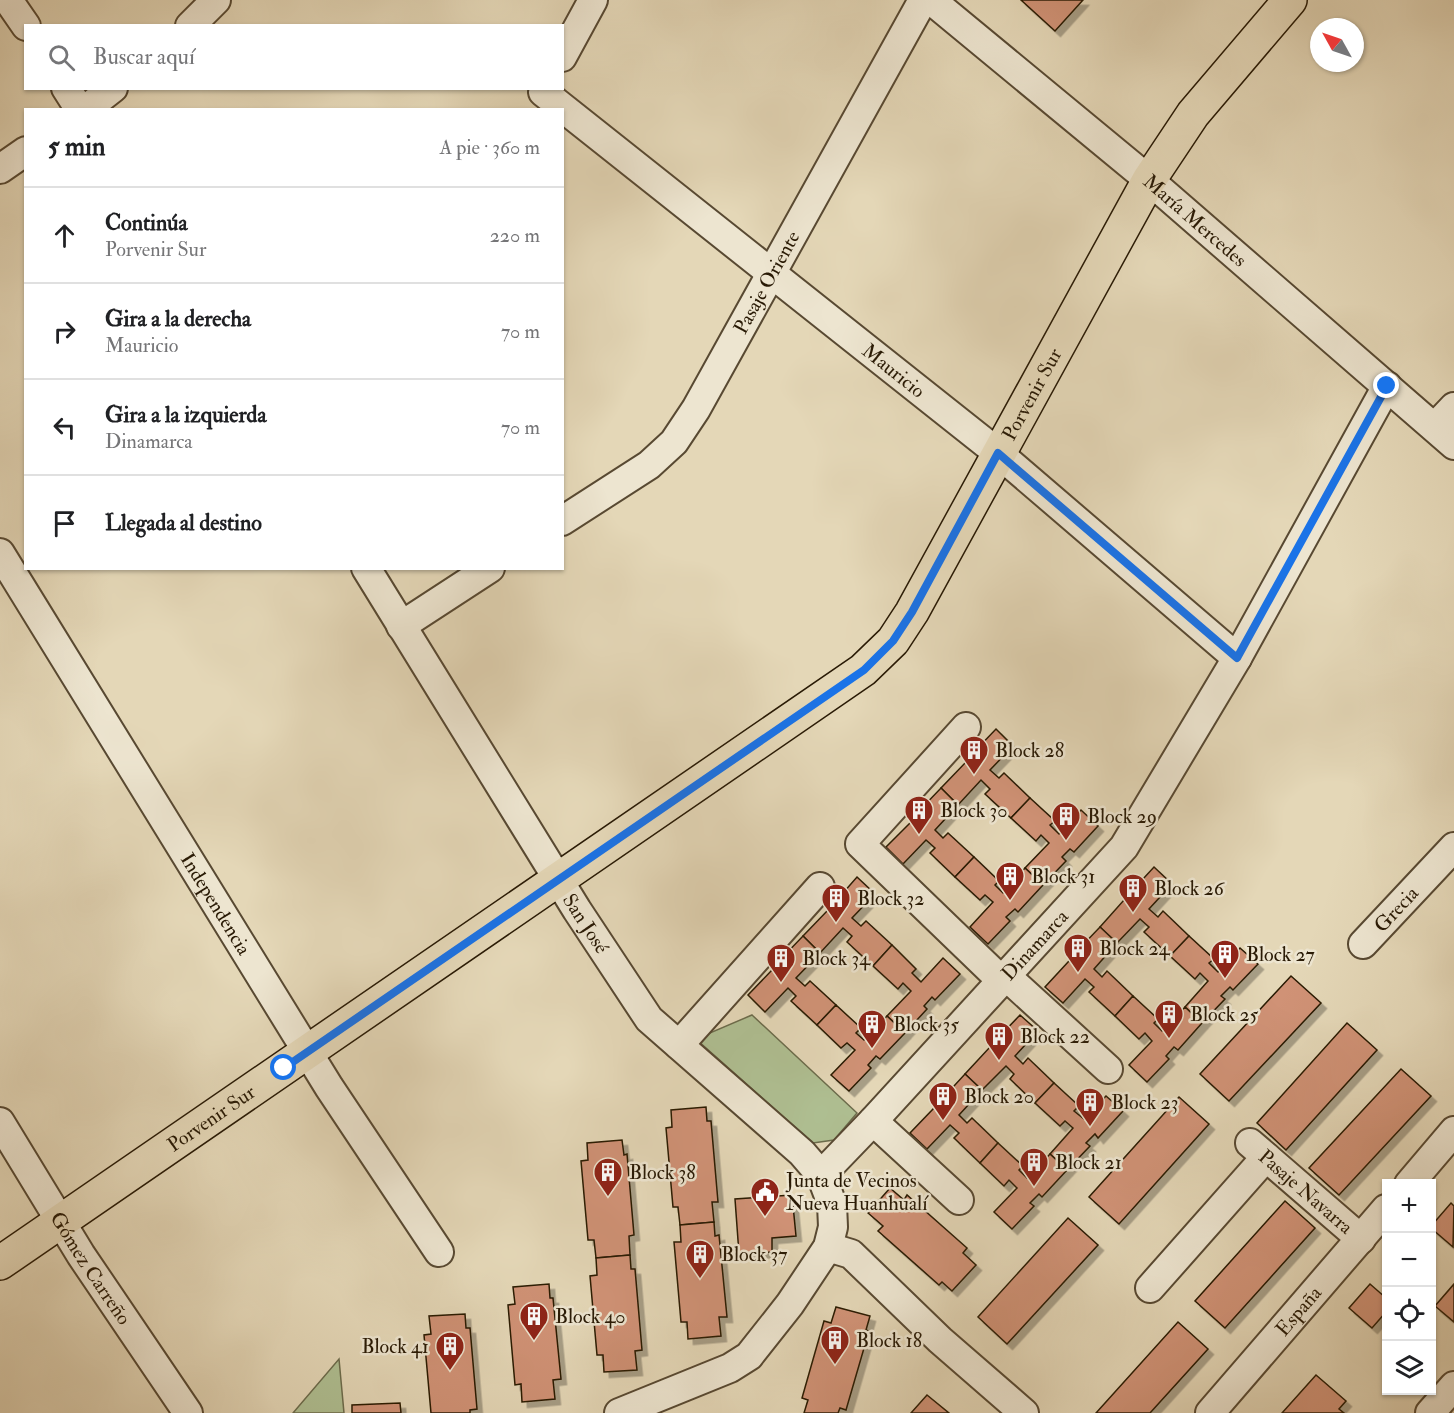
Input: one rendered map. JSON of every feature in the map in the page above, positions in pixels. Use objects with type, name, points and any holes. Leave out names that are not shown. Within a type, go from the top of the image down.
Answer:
[{"type":"main road","name":"Porvenir Sur","points":[[0,1263],[864,670],[893,641],[912,612],[1149,180],[1193,114],[1290,0]]},
{"type":"street","points":[[8,0],[24,24]]},
{"type":"street","points":[[192,24],[216,0]]},
{"type":"street","points":[[564,53],[593,0]]},
{"type":"street","name":"Pasaje Oriente","points":[[564,520],[649,465],[674,442],[696,409],[923,0]]},
{"type":"street","name":"María Mercedes","points":[[931,0],[1149,180],[1444,436]]},
{"type":"street","points":[[67,90],[79,108]]},
{"type":"street","points":[[88,108],[111,90]]},
{"type":"street","name":"Mauricio","points":[[541,97],[555,108]]},
{"type":"street","name":"Mauricio","points":[[564,115],[998,453],[1237,658]]},
{"type":"street","points":[[0,169],[24,152]]},
{"type":"street","name":"Dinamarca","points":[[821,1175],[1124,847],[1237,658],[1387,386]]},
{"type":"street","points":[[1444,436],[1454,407]]},
{"type":"street","name":"Independencia","points":[[0,553],[307,1052],[439,1252]]},
{"type":"street","name":"San José","points":[[367,570],[577,910],[649,1019],[802,1153],[821,1175]]},
{"type":"street","points":[[401,626],[487,570]]},
{"type":"street","points":[[966,728],[860,844],[1004,978],[1108,1069]]},
{"type":"street","name":"Grecia","points":[[1363,944],[1454,847]]},
{"type":"street","points":[[679,1045],[820,887]]},
{"type":"street","points":[[873,1121],[959,1200]]},
{"type":"street","name":"Gómez Carreño","points":[[0,1122],[60,1221],[188,1413]]},
{"type":"street","points":[[1413,1179],[1454,1131]]},
{"type":"street","name":"Pasaje Navarra","points":[[1150,1288],[1258,1150],[1361,1239]]},
{"type":"street","points":[[619,1413],[730,1368],[749,1356],[790,1304],[828,1246],[833,1227],[832,1204],[821,1175]]},
{"type":"street","name":"España","points":[[1210,1413],[1382,1214]]},
{"type":"street","points":[[828,1246],[851,1254],[940,1340],[1024,1413]]},
{"type":"street","points":[[1430,1413],[1454,1386]]},
{"type":"green space","points":[[752,1015],[857,1113],[834,1140],[813,1143],[697,1040]]},
{"type":"green space","points":[[339,1359],[344,1413],[293,1413]]},
{"type":"building","points":[[1021,0],[1083,0],[1055,31]]},
{"type":"building","name":"Block 28","points":[[996,729],[1013,746],[990,770],[999,778],[1004,773],[1030,798],[1011,818],[985,794],[990,789],[981,780],[958,805],[941,788],[966,762],[969,765],[978,756],[974,752]]},
{"type":"building","name":"Block 30","points":[[941,788],[958,805],[935,830],[943,838],[948,833],[974,857],[955,877],[930,853],[935,848],[926,840],[903,864],[886,847],[911,822],[913,824],[922,816],[918,812]]},
{"type":"building","name":"Block 29","points":[[1030,798],[1055,821],[1050,825],[1059,834],[1081,810],[1098,826],[1074,852],[1070,849],[1062,857],[1066,861],[1043,885],[1025,868],[1049,843],[1041,835],[1036,841],[1011,818]]},
{"type":"building","name":"Block 31","points":[[974,857],[999,881],[995,885],[1003,893],[1025,868],[1043,885],[1018,912],[1015,909],[1006,917],[1010,921],[988,944],[970,927],[993,902],[985,895],[980,900],[955,877]]},
{"type":"building","name":"Block 26","points":[[1154,867],[1172,884],[1149,909],[1158,917],[1163,911],[1189,936],[1170,956],[1144,932],[1149,927],[1140,919],[1117,943],[1100,927],[1124,900],[1128,904],[1136,894],[1132,891]]},
{"type":"building","name":"Block 32","points":[[857,877],[875,894],[852,918],[861,926],[866,921],[892,945],[873,966],[847,942],[852,936],[843,928],[820,953],[803,936],[828,910],[831,913],[839,904],[836,901]]},
{"type":"building","name":"Block 24","points":[[1100,927],[1117,943],[1094,969],[1102,977],[1107,971],[1133,996],[1115,1016],[1089,992],[1094,987],[1085,979],[1063,1003],[1045,987],[1069,961],[1072,963],[1081,955],[1077,951]]},
{"type":"building","name":"Block 34","points":[[803,936],[820,953],[796,978],[805,986],[810,981],[836,1005],[817,1025],[791,1001],[796,996],[788,988],[765,1012],[748,995],[772,970],[775,973],[783,964],[780,960]]},
{"type":"building","name":"Block 27","points":[[1189,936],[1214,959],[1209,963],[1218,972],[1240,948],[1258,964],[1233,990],[1230,987],[1221,996],[1225,999],[1202,1023],[1185,1007],[1208,981],[1200,973],[1195,979],[1170,956]]},
{"type":"building","points":[[892,945],[916,969],[912,973],[921,982],[943,958],[960,974],[935,1000],[932,997],[924,1006],[927,1009],[905,1033],[887,1016],[911,991],[903,983],[898,989],[873,966]]},
{"type":"building","points":[[1291,976],[1321,1003],[1229,1101],[1200,1074]]},
{"type":"building","name":"Block 25","points":[[1133,996],[1158,1019],[1154,1023],[1162,1031],[1185,1007],[1202,1023],[1178,1050],[1174,1047],[1166,1056],[1169,1059],[1147,1082],[1129,1065],[1152,1041],[1145,1033],[1139,1039],[1115,1016]]},
{"type":"building","name":"Block 35","points":[[836,1005],[861,1028],[856,1033],[864,1040],[887,1016],[905,1033],[880,1059],[876,1056],[868,1065],[871,1068],[849,1091],[831,1075],[855,1050],[847,1043],[841,1048],[817,1025]]},
{"type":"building","name":"Block 22","points":[[1020,1015],[1038,1031],[1015,1056],[1023,1064],[1028,1058],[1054,1083],[1035,1103],[1010,1079],[1014,1074],[1006,1066],[982,1090],[965,1074],[990,1047],[993,1050],[1002,1041],[998,1038]]},
{"type":"building","points":[[1347,1023],[1377,1050],[1286,1150],[1257,1123]]},
{"type":"building","points":[[1401,1069],[1431,1096],[1339,1195],[1309,1168]]},
{"type":"building","name":"Block 20","points":[[965,1074],[982,1090],[959,1115],[967,1123],[972,1118],[998,1143],[980,1163],[954,1138],[959,1133],[950,1125],[927,1149],[910,1133],[935,1107],[937,1110],[946,1101],[943,1098]]},
{"type":"building","name":"Block 23","points":[[1054,1083],[1079,1106],[1074,1111],[1084,1119],[1106,1096],[1123,1111],[1098,1138],[1095,1134],[1086,1143],[1090,1146],[1067,1170],[1050,1154],[1073,1128],[1065,1121],[1060,1126],[1035,1103]]},
{"type":"building","points":[[1179,1097],[1209,1124],[1119,1224],[1089,1197]]},
{"type":"building","points":[[706,1107],[707,1121],[711,1121],[718,1202],[712,1202],[714,1222],[680,1225],[678,1207],[673,1207],[666,1128],[672,1127],[671,1110]]},
{"type":"building","name":"Block 38","points":[[622,1140],[624,1155],[627,1154],[634,1235],[629,1236],[630,1255],[596,1258],[594,1240],[588,1240],[581,1161],[588,1160],[587,1143]]},
{"type":"building","name":"Block 21","points":[[998,1143],[1023,1166],[1019,1170],[1027,1178],[1050,1154],[1067,1170],[1042,1197],[1039,1194],[1030,1203],[1034,1206],[1012,1229],[994,1212],[1017,1188],[1009,1180],[1004,1186],[980,1163]]},
{"type":"building","points":[[890,1188],[904,1200],[907,1195],[967,1248],[963,1253],[976,1265],[952,1291],[942,1282],[939,1285],[878,1231],[883,1226],[868,1213]]},
{"type":"building","name":"Junta de Vecinos Nueva Huanhualí","points":[[792,1195],[796,1236],[772,1238],[772,1252],[739,1254],[735,1199]]},
{"type":"building","points":[[1285,1201],[1315,1228],[1225,1328],[1195,1301]]},
{"type":"building","points":[[1451,1203],[1454,1206],[1453,1247],[1436,1232],[1436,1220]]},
{"type":"building","points":[[1068,1218],[1098,1245],[1007,1344],[978,1317]]},
{"type":"building","name":"Block 37","points":[[714,1222],[715,1236],[719,1235],[727,1317],[719,1317],[721,1336],[688,1339],[687,1322],[681,1322],[674,1242],[681,1242],[680,1225]]},
{"type":"building","points":[[630,1255],[631,1269],[635,1269],[642,1350],[635,1351],[637,1370],[604,1372],[603,1355],[597,1355],[590,1276],[597,1275],[596,1258]]},
{"type":"building","name":"Block 40","points":[[549,1284],[550,1298],[553,1298],[561,1379],[553,1380],[555,1399],[522,1402],[521,1384],[515,1385],[508,1305],[515,1304],[513,1287]]},
{"type":"building","points":[[1370,1284],[1382,1294],[1382,1317],[1372,1328],[1349,1308]]},
{"type":"building","points":[[1454,1284],[1454,1322],[1436,1305]]},
{"type":"building","name":"Block 18","points":[[836,1307],[870,1316],[866,1330],[869,1331],[846,1410],[840,1408],[838,1413],[804,1413],[808,1400],[802,1398],[824,1321],[831,1323]]},
{"type":"building","name":"Block 41","points":[[465,1314],[466,1328],[470,1328],[477,1409],[470,1410],[470,1413],[431,1413],[424,1335],[431,1334],[429,1316]]},
{"type":"building","points":[[1178,1322],[1208,1349],[1150,1413],[1096,1413]]},
{"type":"building","points":[[1316,1375],[1346,1401],[1339,1409],[1344,1413],[1282,1413]]},
{"type":"building","points":[[927,1395],[949,1413],[911,1413]]},
{"type":"building","points":[[400,1403],[401,1413],[352,1413],[352,1405]]},
{"type":"place","name":"Block 28","points":[[974,776]]},
{"type":"place","name":"Block 30","points":[[919,836]]},
{"type":"place","name":"Block 29","points":[[1066,842]]},
{"type":"place","name":"Block 31","points":[[1010,902]]},
{"type":"place","name":"Block 26","points":[[1133,914]]},
{"type":"place","name":"Block 32","points":[[836,924]]},
{"type":"place","name":"Block 24","points":[[1078,974]]},
{"type":"place","name":"Block 27","points":[[1225,980]]},
{"type":"place","name":"Block 34","points":[[781,984]]},
{"type":"place","name":"Block 25","points":[[1169,1040]]},
{"type":"place","name":"Block 35","points":[[872,1050]]},
{"type":"place","name":"Block 22","points":[[999,1062]]},
{"type":"place","name":"Block 20","points":[[943,1122]]},
{"type":"place","name":"Block 23","points":[[1090,1128]]},
{"type":"place","name":"Block 21","points":[[1034,1188]]},
{"type":"place","name":"Block 38","points":[[608,1198]]},
{"type":"place","name":"Junta de Vecinos Nueva Huanhualí","points":[[765,1218]]},
{"type":"place","name":"Block 37","points":[[700,1280]]},
{"type":"place","name":"Block 40","points":[[534,1342]]},
{"type":"place","name":"Block 18","points":[[835,1366]]},
{"type":"place","name":"Block 41","points":[[450,1372]]},
{"type":"route","points":[[284,1068],[864,670],[893,641],[912,612],[998,453],[1237,658],[1387,386]]}]
